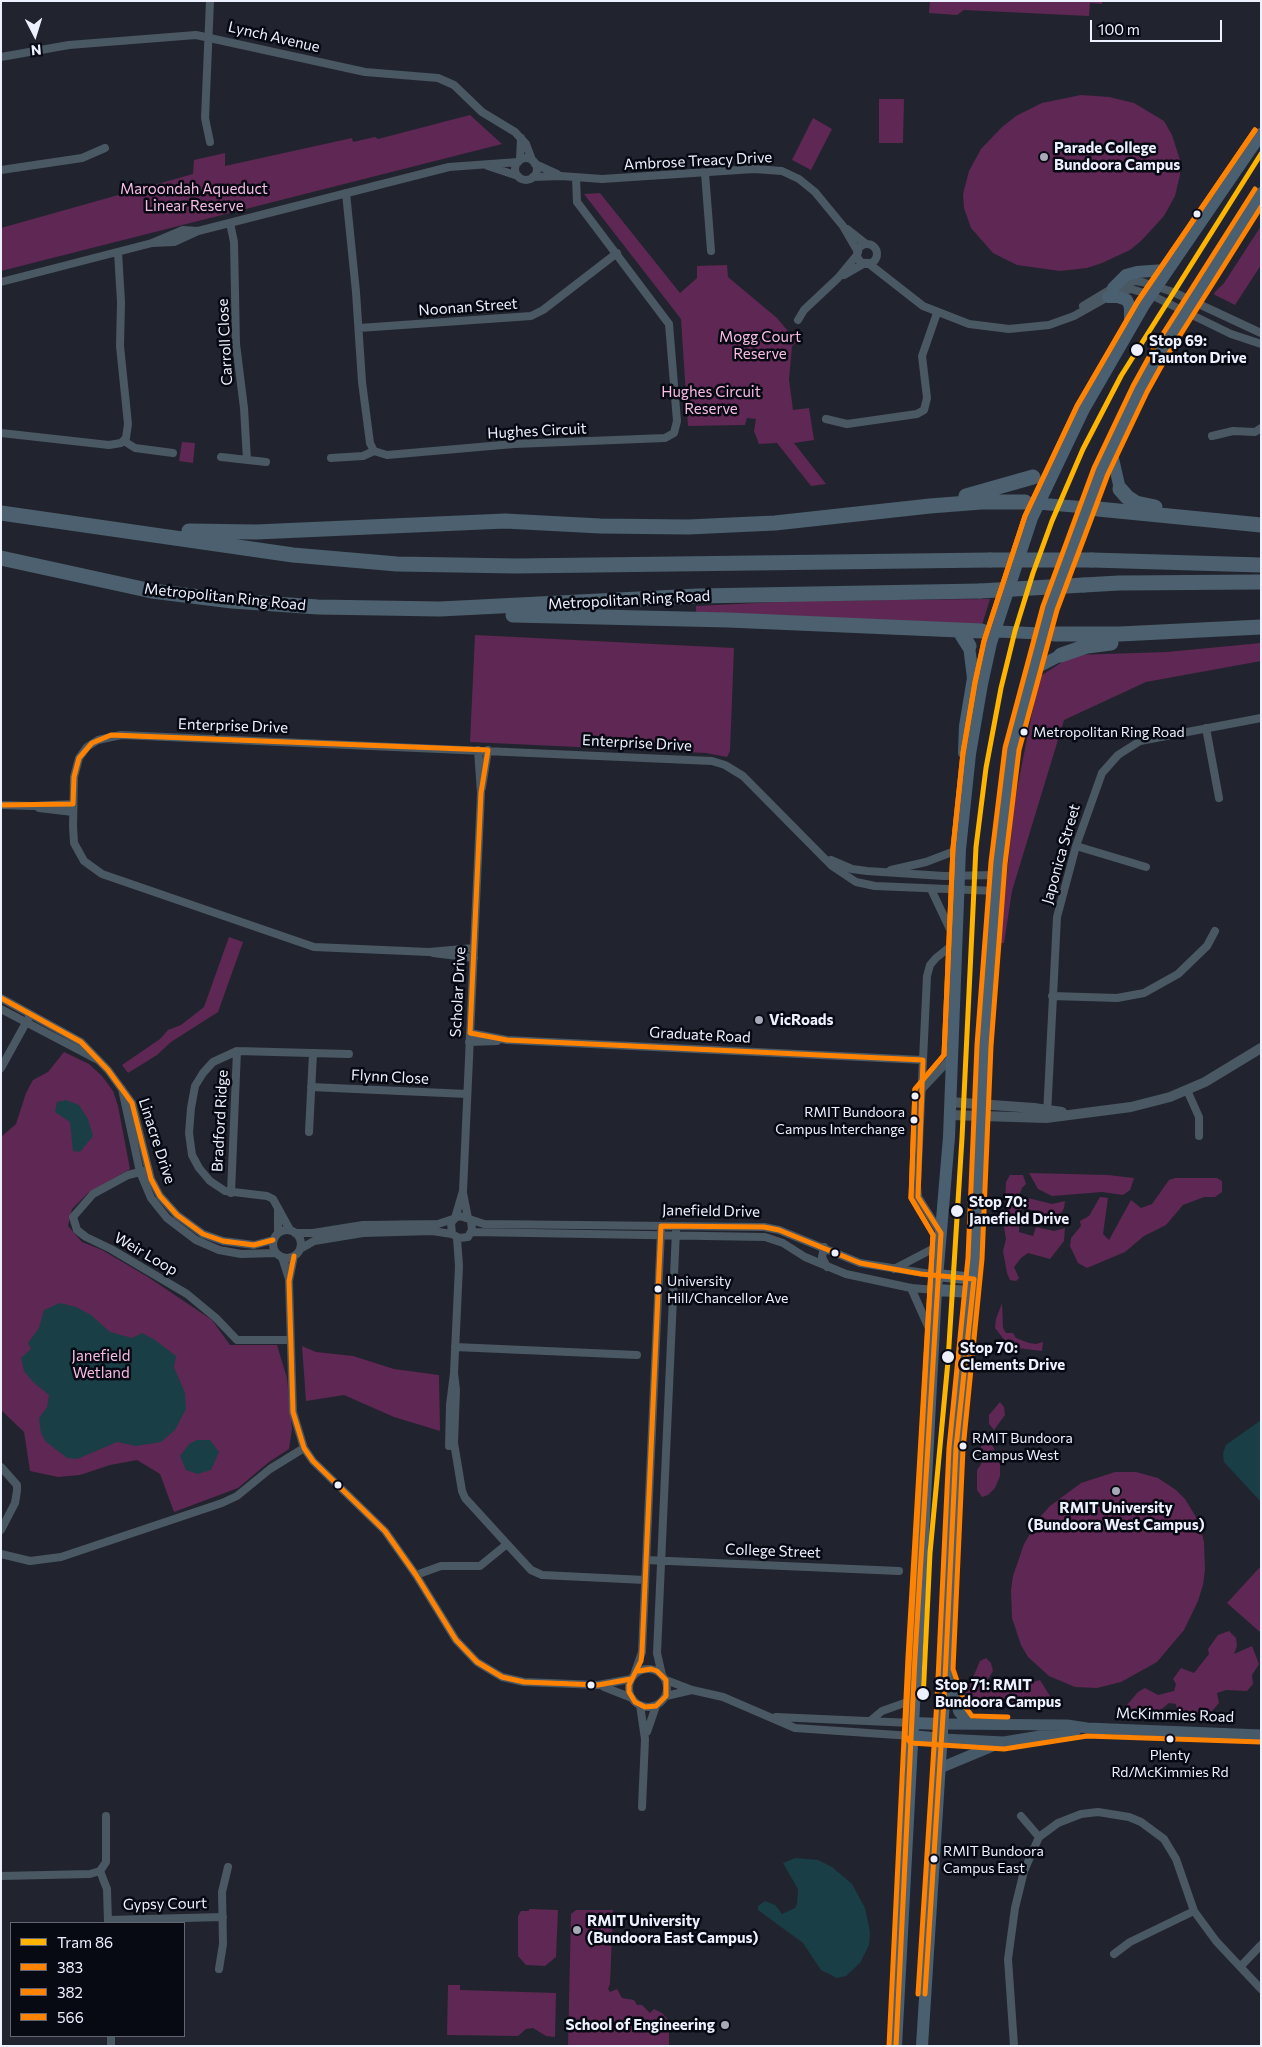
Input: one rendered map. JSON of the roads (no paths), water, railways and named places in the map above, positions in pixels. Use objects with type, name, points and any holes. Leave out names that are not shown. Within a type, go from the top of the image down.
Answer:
[{"type":"highway","points":[[896,2046],[933,1339],[950,1109],[950,1058],[960,849],[966,791],[989,631],[1032,503],[1055,466],[1084,409],[1130,328],[1261,134]]},
{"type":"highway","points":[[922,2046],[943,1724],[959,1419],[973,1286],[981,1110],[997,875],[1012,749],[1032,670],[1048,634],[1111,450],[1140,389],[1188,306],[1261,193]]},
{"type":"highway","points":[[1130,328],[1130,307],[1127,300],[1110,292],[1126,275],[1165,270],[1170,267]]},
{"type":"highway","points":[[1111,450],[1120,489],[1127,498],[1136,503],[1202,518]]},
{"type":"highway","points":[[864,515],[978,494],[1033,477],[1055,466]]},
{"type":"highway","points":[[142,532],[256,532],[505,521],[600,526],[688,527],[775,523],[981,502],[1032,503],[1261,525]]},
{"type":"highway","points":[[1,513],[300,556],[397,564],[516,566],[1092,560],[1261,565]]},
{"type":"highway","name":"Metropolitan Ring Road","points":[[1,558],[170,593],[289,606],[400,610],[698,596],[980,591],[1119,583],[1261,582]]},
{"type":"highway","points":[[400,610],[439,616],[562,615],[1048,634],[1120,634],[1255,628]]},
{"type":"highway","points":[[1032,670],[1061,655],[1087,646],[1194,639],[1255,628]]},
{"type":"highway","points":[[959,630],[969,646],[973,678],[965,726],[966,791]]},
{"type":"highway","name":"Janefield Drive","points":[[937,1275],[973,1286]]},
{"type":"highway","name":"Janefield Drive","points":[[936,1290],[973,1286]]},
{"type":"highway","name":"McKimmies Road","points":[[912,1723],[943,1724]]},
{"type":"highway","name":"McKimmies Road","points":[[912,1736],[942,1739]]},
{"type":"main road","points":[[945,1670],[959,1712],[969,1723]]},
{"type":"main road","name":"McKimmies Road","points":[[943,1724],[1067,1725],[1088,1728],[1261,1735]]},
{"type":"main road","name":"McKimmies Road","points":[[942,1739],[1004,1742],[1088,1728]]},
{"type":"main road","points":[[940,1768],[1004,1742]]},
{"type":"street","points":[[210,1],[205,118],[210,142]]},
{"type":"street","name":"Lynch Avenue","points":[[1,57],[69,46],[186,35],[209,37],[365,72],[438,78],[454,85],[482,112],[511,128],[520,136],[534,162]]},
{"type":"street","points":[[518,176],[515,168],[519,161],[522,145],[520,136]]},
{"type":"street","points":[[1,170],[82,158],[105,148]]},
{"type":"street","points":[[1,282],[152,243],[174,242],[198,231],[449,167],[484,164],[519,161],[526,158],[534,162],[536,171],[533,177],[527,180],[484,164]]},
{"type":"street","name":"Ambrose Treacy Drive","points":[[534,162],[561,176]]},
{"type":"street","name":"Ambrose Treacy Drive","points":[[533,177],[561,176],[610,179],[764,169],[790,174],[799,178],[815,192],[843,226],[857,253]]},
{"type":"street","points":[[705,173],[711,251]]},
{"type":"street","name":"Hughes Circuit","points":[[374,451],[387,455],[514,444],[658,439],[674,433],[677,421],[669,324],[617,252],[577,202],[576,178]]},
{"type":"street","points":[[331,458],[363,456],[374,451],[369,441],[346,193]]},
{"type":"street","name":"Carroll Close","points":[[230,223],[234,242],[236,344],[244,408],[247,460]]},
{"type":"street","name":"Ambrose Treacy Drive","points":[[843,226],[866,244]]},
{"type":"street","points":[[798,320],[804,310],[838,278],[861,246],[866,244],[874,247],[887,276]]},
{"type":"street","points":[[1,433],[110,445],[124,441],[128,434],[128,424],[120,346],[121,302],[118,252]]},
{"type":"street","name":"Noonan Street","points":[[359,328],[531,316],[542,310],[617,252]]},
{"type":"street","points":[[857,253],[860,260],[887,276],[912,298],[937,313],[969,324],[995,328],[1049,325],[1074,316],[1110,292],[1131,289],[1154,291],[1188,306],[1204,307],[1261,333]]},
{"type":"street","points":[[838,278],[866,263],[874,261],[877,255]]},
{"type":"street","points":[[1154,291],[1188,306],[1198,319],[1261,344]]},
{"type":"street","points":[[826,419],[847,424],[917,414],[924,410],[927,398],[922,356],[937,313]]},
{"type":"street","points":[[1212,436],[1233,432],[1255,432],[1261,428]]},
{"type":"street","points":[[124,441],[135,448],[173,453]]},
{"type":"street","points":[[221,457],[266,462]]},
{"type":"street","name":"Japonica Street","points":[[1047,1114],[1057,917],[1076,846],[1097,782],[1108,764],[1140,741],[1261,718]]},
{"type":"street","points":[[1206,728],[1219,798]]},
{"type":"street","name":"Enterprise Drive","points":[[474,958],[429,952],[314,947],[102,874],[89,867],[76,850],[73,836],[74,777],[79,758],[92,743],[111,735],[488,750],[719,762],[744,776],[843,875],[856,882],[875,886],[996,890]]},
{"type":"street","name":"Scholar Drive","points":[[454,1219],[463,1191],[481,793],[478,750]]},
{"type":"street","name":"Scholar Drive","points":[[481,793],[488,750]]},
{"type":"street","points":[[1,805],[73,808]]},
{"type":"street","points":[[1076,846],[1146,867]]},
{"type":"street","points":[[879,872],[926,862],[960,849]]},
{"type":"street","name":"Enterprise Drive","points":[[824,857],[852,869],[879,872],[959,876],[997,875]]},
{"type":"street","points":[[894,1269],[940,1239],[918,1197],[923,1060],[928,971],[936,958],[956,942],[931,889]]},
{"type":"street","points":[[1052,996],[1110,999],[1144,993],[1178,974],[1207,946],[1215,931]]},
{"type":"street","name":"Enterprise Drive","points":[[429,952],[474,948]]},
{"type":"street","name":"Linacre Drive","points":[[1,998],[81,1042],[108,1070],[136,1109],[148,1170],[156,1187],[168,1207],[186,1223],[203,1234],[223,1241],[245,1245],[254,1245],[276,1236]]},
{"type":"street","name":"Linacre Drive","points":[[1,1009],[102,1063]]},
{"type":"street","points":[[1,1068],[30,1014]]},
{"type":"street","name":"Graduate Road","points":[[469,1038],[923,1060]]},
{"type":"street","points":[[950,1109],[1071,1114],[1131,1108],[1187,1090],[1220,1074],[1261,1048]]},
{"type":"street","points":[[300,1249],[300,1240],[273,1199],[267,1196],[230,1193],[210,1181],[194,1161],[190,1144],[189,1120],[195,1086],[202,1073],[221,1057],[237,1051],[349,1054]]},
{"type":"street","name":"Bradford Ridge","points":[[230,1193],[237,1051]]},
{"type":"street","points":[[309,1132],[313,1053]]},
{"type":"street","points":[[922,1089],[950,1058]]},
{"type":"street","name":"Linacre Drive","points":[[121,1086],[140,1172],[151,1198],[162,1212],[177,1227],[196,1240],[229,1252],[279,1255]]},
{"type":"street","name":"Flynn Close","points":[[311,1087],[467,1094]]},
{"type":"street","points":[[1187,1090],[1199,1117],[1199,1136]]},
{"type":"street","name":"Weir Loop","points":[[148,1170],[128,1175],[93,1194],[73,1217],[77,1230],[86,1237],[111,1249],[187,1294],[216,1318],[237,1340],[290,1340]]},
{"type":"street","name":"Scholar Drive","points":[[463,1191],[470,1219]]},
{"type":"street","points":[[278,1206],[276,1236],[273,1247],[279,1255],[290,1281]]},
{"type":"street","points":[[276,1236],[293,1232],[313,1233],[363,1226],[438,1224],[460,1216],[470,1219],[468,1235],[459,1266]]},
{"type":"street","points":[[454,1219],[450,1225],[454,1236],[459,1266],[454,1373],[456,1467],[465,1498],[526,1565],[542,1575],[645,1580]]},
{"type":"street","name":"Janefield Drive","points":[[470,1219],[484,1224],[661,1231]]},
{"type":"street","name":"Janefield Drive","points":[[468,1235],[764,1227],[779,1230],[860,1263],[937,1275]]},
{"type":"street","points":[[666,1696],[664,1677],[657,1653],[676,1230]]},
{"type":"street","name":"Janefield Drive","points":[[676,1230],[765,1237],[783,1243],[827,1267],[853,1276],[911,1288],[936,1290]]},
{"type":"street","points":[[468,1235],[454,1236],[432,1231],[363,1233],[314,1241],[300,1249],[294,1256],[290,1281],[293,1412],[304,1448],[325,1476],[385,1531],[456,1640],[477,1662],[502,1677],[524,1682],[598,1685],[616,1690],[632,1698]]},
{"type":"street","points":[[645,1739],[640,1706],[629,1692],[632,1677],[642,1652],[661,1231]]},
{"type":"street","points":[[824,1247],[822,1257],[827,1267]]},
{"type":"street","points":[[279,1255],[294,1256]]},
{"type":"street","points":[[911,1288],[933,1339]]},
{"type":"street","points":[[455,1347],[637,1355]]},
{"type":"street","points":[[1,1554],[30,1561],[61,1557],[222,1503],[250,1487],[270,1469],[304,1448]]},
{"type":"street","points":[[650,1465],[666,1466]]},
{"type":"street","points":[[1,1467],[17,1486],[18,1491],[15,1503],[1,1530]]},
{"type":"street","points":[[417,1578],[437,1567],[480,1566],[507,1544]]},
{"type":"street","name":"College Street","points":[[646,1560],[899,1571]]},
{"type":"street","points":[[598,1685],[632,1677],[639,1671],[651,1669],[692,1690],[723,1697],[795,1728],[912,1736]]},
{"type":"street","points":[[642,1807],[645,1739],[649,1722],[656,1706],[666,1696],[692,1690]]},
{"type":"street","points":[[870,1722],[882,1711],[913,1700]]},
{"type":"street","points":[[640,1706],[656,1706]]},
{"type":"street","points":[[771,1717],[912,1723]]},
{"type":"street","points":[[1014,2046],[1010,1951],[1015,1908],[1024,1871],[1039,1837],[1058,1823],[1081,1814],[1098,1812],[1129,1816],[1142,1822],[1164,1840],[1176,1858],[1194,1911],[1216,1941],[1261,1988]]},
{"type":"street","points":[[1,1876],[90,1874],[100,1871],[106,1862],[106,1816]]},
{"type":"street","points":[[1021,1816],[1039,1837]]},
{"type":"street","name":"Gypsy Court","points":[[219,1969],[223,1952],[223,1882],[228,1867]]},
{"type":"street","points":[[100,1871],[107,1888],[108,1921]]},
{"type":"street","points":[[1114,1954],[1130,1942],[1194,1911]]},
{"type":"street","name":"Gypsy Court","points":[[108,1921],[223,1917]]},
{"type":"street","points":[[1241,1966],[1261,1945]]},
{"type":"water","points":[[66,1100],[79,1105],[88,1119],[93,1136],[80,1152],[73,1151],[70,1122],[55,1112],[57,1102]]},
{"type":"water","points":[[60,1303],[76,1307],[91,1315],[110,1332],[132,1338],[142,1333],[176,1356],[174,1367],[185,1393],[186,1409],[175,1430],[161,1442],[136,1446],[117,1442],[77,1459],[67,1458],[45,1441],[41,1433],[39,1418],[47,1407],[49,1395],[33,1382],[24,1371],[21,1358],[31,1349],[28,1343],[39,1328],[44,1310]]},
{"type":"water","points":[[1261,1420],[1261,1502],[1224,1462],[1223,1453],[1226,1445]]},
{"type":"water","points":[[197,1440],[210,1440],[219,1452],[211,1470],[198,1474],[186,1470],[180,1456],[189,1444]]},
{"type":"water","points":[[795,1858],[818,1860],[832,1867],[852,1884],[865,1908],[870,1932],[869,1945],[860,1963],[846,1976],[837,1978],[821,1970],[803,1943],[758,1910],[758,1906],[765,1901],[775,1905],[782,1914],[795,1908],[798,1889],[783,1863]]},
{"type":"tram line","name":"86","points":[[923,1699],[930,1553],[948,1361],[962,1138],[976,847],[986,768],[1001,688],[1015,631],[1033,573],[1052,521],[1083,449],[1121,376],[1261,154]]},
{"type":"place","name":"Parade College Bundoora Campus","points":[[1044,157]]},
{"type":"place","name":"Stop 69: Taunton Drive","points":[[1137,350]]},
{"type":"place","name":"Metropolitan Ring Road","points":[[1024,732]]},
{"type":"place","name":"VicRoads","points":[[759,1020]]},
{"type":"place","name":"RMIT Bundoora Campus Interchange","points":[[914,1120]]},
{"type":"place","name":"Stop 70: Janefield Drive","points":[[957,1211]]},
{"type":"place","name":"University Hill/Chancellor Ave","points":[[658,1289]]},
{"type":"place","name":"Stop 70: Clements Drive","points":[[948,1357]]},
{"type":"place","name":"RMIT Bundoora Campus West","points":[[963,1446]]},
{"type":"place","name":"RMIT University (Bundoora West Campus)","points":[[1116,1491]]},
{"type":"place","name":"Stop 71: RMIT Bundoora Campus","points":[[923,1694]]},
{"type":"place","name":"Plenty Rd/McKimmies Rd","points":[[1170,1739]]},
{"type":"place","name":"RMIT Bundoora Campus East","points":[[934,1859]]},
{"type":"place","name":"RMIT University (Bundoora East Campus)","points":[[577,1930]]},
{"type":"place","name":"School of Engineering","points":[[725,2025]]},
{"type":"park label","name":"Maroondah Aqueduct Linear Reserve","points":[[194,198]]},
{"type":"park label","name":"Mogg Court Reserve","points":[[760,346]]},
{"type":"park label","name":"Hughes Circuit Reserve","points":[[711,400]]},
{"type":"park label","name":"Janefield Wetland","points":[[101,1364]]}]
